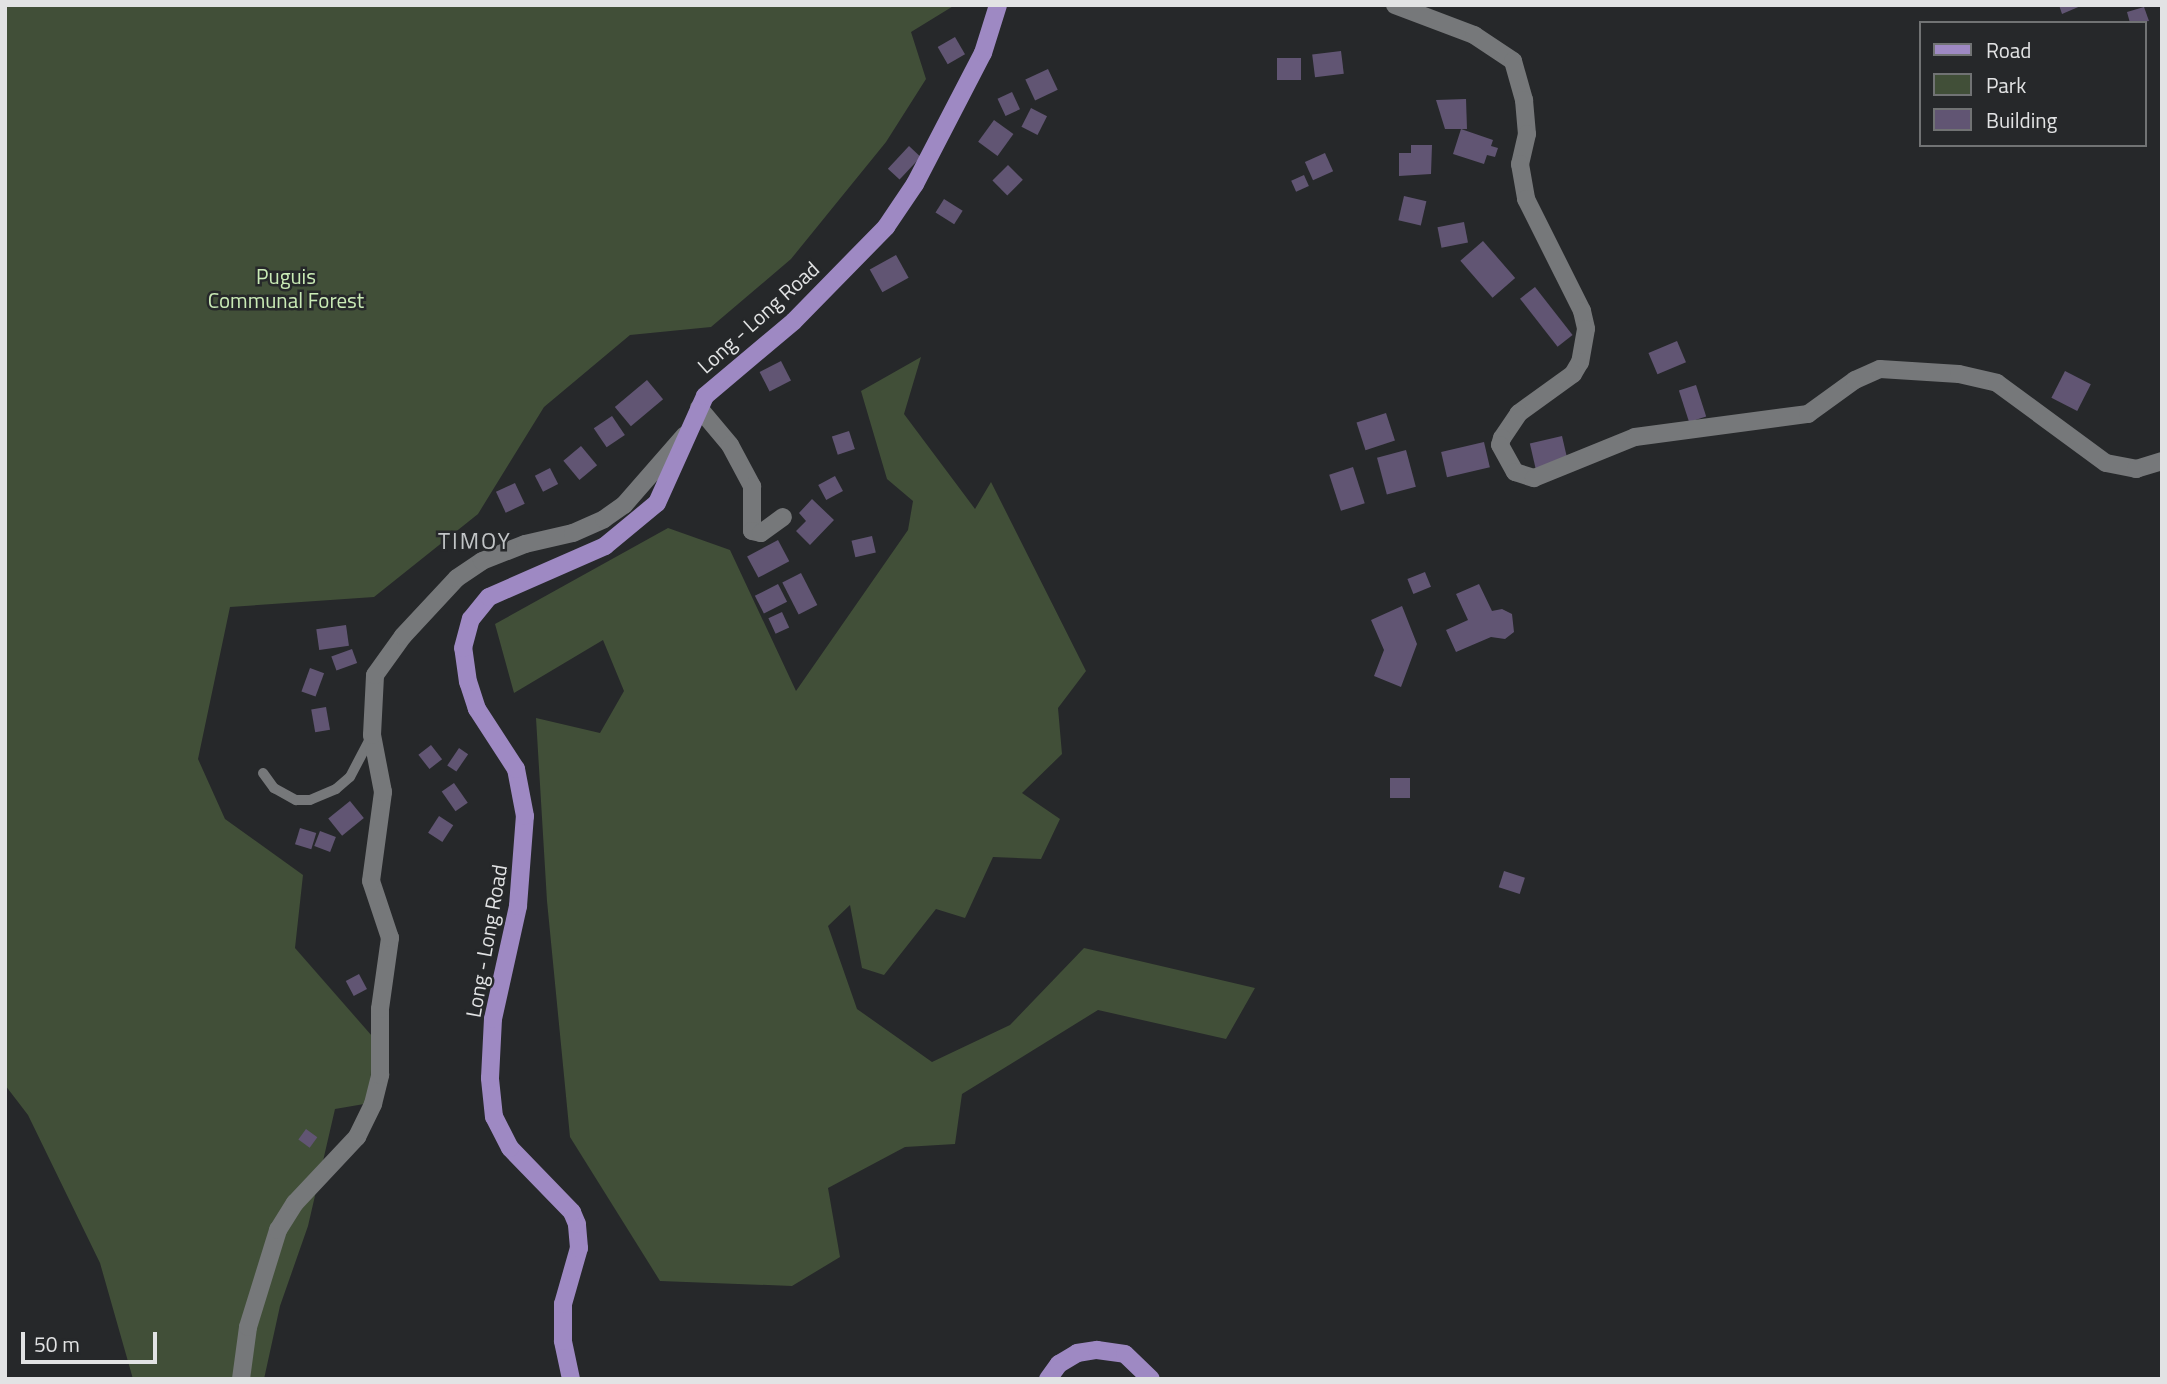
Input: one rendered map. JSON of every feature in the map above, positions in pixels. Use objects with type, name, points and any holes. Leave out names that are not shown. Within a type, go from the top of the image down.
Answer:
[{"type":"main road","name":"Long - Long Road","points":[[571,1379],[563,1341],[563,1304],[579,1248],[577,1224],[572,1212],[500,1136],[489,1078],[493,1019],[525,851],[523,789],[516,769],[477,709],[463,648],[471,619],[489,597],[605,546],[634,527],[657,503],[673,476],[686,433],[699,408],[728,373],[794,321],[886,227],[915,184],[983,53],[998,5]]},
{"type":"main road","points":[[1048,1379],[1059,1364],[1077,1353],[1097,1350],[1125,1354],[1151,1379]]},
{"type":"street","points":[[1395,5],[1474,35],[1513,61],[1524,100],[1527,134],[1520,164],[1526,200],[1582,311],[1586,329],[1580,362],[1573,374],[1519,413],[1502,438],[1500,445],[1515,472],[1534,478],[1635,437],[1735,422],[1788,420],[1808,414],[1855,380],[1880,369],[1959,374],[1997,383],[2106,463],[2136,468],[2162,461]]},
{"type":"street","points":[[699,408],[730,444],[752,485],[752,531],[761,533],[783,517]]},
{"type":"street","points":[[241,1379],[248,1327],[278,1230],[295,1203],[357,1137],[373,1104],[380,1075],[380,1009],[390,938],[371,881],[383,792],[372,735],[375,674],[403,636],[457,578],[482,561],[525,544],[573,533],[604,519],[624,505],[686,433]]},
{"type":"lane","points":[[263,773],[274,788],[296,800],[310,800],[336,789],[350,777],[372,735]]},
{"type":"green space","name":"Puguis Communal Forest","points":[[5,5],[955,5],[911,32],[926,79],[886,142],[791,259],[711,327],[630,335],[544,407],[478,514],[374,597],[230,607],[198,759],[225,819],[303,875],[295,948],[372,1036],[370,1103],[335,1109],[308,1226],[280,1306],[264,1379],[133,1379],[100,1263],[28,1115],[5,1085]]},
{"type":"green space","points":[[921,357],[904,414],[975,509],[991,482],[1086,671],[1058,708],[1062,754],[1022,793],[1060,819],[1041,859],[993,857],[965,918],[936,909],[884,975],[862,968],[850,905],[828,926],[857,1009],[932,1062],[1010,1025],[1084,948],[1255,988],[1226,1039],[1098,1010],[962,1094],[955,1144],[905,1147],[828,1188],[840,1257],[792,1286],[660,1281],[570,1137],[547,901],[536,718],[600,733],[624,691],[603,640],[514,693],[495,624],[668,528],[730,550],[796,691],[908,530],[913,501],[887,479],[861,391]]},
{"type":"building","points":[[2059,5],[2083,5],[2062,14]]},
{"type":"building","points":[[2144,7],[2149,21],[2129,21],[2127,12]]},
{"type":"building","points":[[955,37],[965,54],[948,64],[938,47]]},
{"type":"building","points":[[1341,51],[1344,74],[1315,77],[1312,55]]},
{"type":"building","points":[[1277,58],[1301,58],[1301,80],[1277,80]]},
{"type":"building","points":[[1048,69],[1058,90],[1035,100],[1025,80]]},
{"type":"building","points":[[1012,92],[1020,109],[1006,116],[997,99]]},
{"type":"building","points":[[1466,99],[1467,129],[1445,129],[1436,100]]},
{"type":"building","points":[[1031,108],[1047,116],[1038,135],[1021,127]]},
{"type":"building","points":[[994,120],[1013,134],[998,156],[978,142]]},
{"type":"building","points":[[1461,129],[1493,140],[1491,146],[1498,148],[1495,157],[1487,155],[1484,164],[1453,154]]},
{"type":"building","points":[[1411,145],[1432,145],[1431,174],[1399,176],[1399,153],[1411,153]]},
{"type":"building","points":[[909,146],[921,157],[900,180],[888,169]]},
{"type":"building","points":[[1325,153],[1333,171],[1313,180],[1305,162]]},
{"type":"building","points":[[1008,165],[1023,180],[1007,195],[992,181]]},
{"type":"building","points":[[1304,175],[1309,186],[1296,192],[1291,181]]},
{"type":"building","points":[[1404,196],[1426,201],[1421,226],[1398,220]]},
{"type":"building","points":[[944,199],[963,211],[954,224],[936,213]]},
{"type":"building","points":[[1464,222],[1468,243],[1442,248],[1437,227]]},
{"type":"building","points":[[1483,241],[1515,278],[1493,298],[1460,261]]},
{"type":"building","points":[[896,255],[909,278],[882,292],[870,270]]},
{"type":"building","points":[[1535,287],[1573,335],[1558,347],[1520,299]]},
{"type":"building","points":[[1677,341],[1686,362],[1657,374],[1648,353]]},
{"type":"building","points":[[781,361],[791,381],[770,391],[760,372]]},
{"type":"building","points":[[2065,371],[2091,384],[2077,411],[2051,398]]},
{"type":"building","points":[[647,380],[663,399],[631,426],[615,407]]},
{"type":"building","points":[[1696,385],[1706,416],[1689,422],[1679,391]]},
{"type":"building","points":[[1386,413],[1395,441],[1365,450],[1357,423]]},
{"type":"building","points":[[612,416],[625,435],[607,447],[594,428]]},
{"type":"building","points":[[849,431],[855,449],[838,455],[832,437]]},
{"type":"building","points":[[1562,436],[1568,462],[1536,470],[1530,443]]},
{"type":"building","points":[[1484,442],[1490,467],[1447,477],[1441,452]]},
{"type":"building","points":[[581,446],[597,465],[579,480],[563,461]]},
{"type":"building","points":[[1406,450],[1416,487],[1387,494],[1377,458]]},
{"type":"building","points":[[1353,467],[1365,503],[1341,511],[1329,475]]},
{"type":"building","points":[[550,468],[558,484],[543,492],[535,476]]},
{"type":"building","points":[[835,476],[843,491],[826,500],[818,485]]},
{"type":"building","points":[[515,483],[525,504],[506,513],[496,492]]},
{"type":"building","points":[[812,499],[834,520],[810,545],[796,531],[806,521],[799,513]]},
{"type":"building","points":[[872,536],[876,553],[855,557],[852,541]]},
{"type":"building","points":[[778,540],[789,561],[758,578],[747,556]]},
{"type":"building","points":[[1425,572],[1431,587],[1413,594],[1407,579]]},
{"type":"building","points":[[801,573],[817,605],[799,615],[782,583]]},
{"type":"building","points":[[778,584],[787,602],[764,614],[755,596]]},
{"type":"building","points":[[1479,584],[1492,611],[1502,609],[1512,614],[1514,632],[1505,639],[1491,637],[1456,652],[1446,630],[1468,620],[1456,594]]},
{"type":"building","points":[[1402,606],[1417,644],[1401,687],[1374,676],[1384,650],[1371,620]]},
{"type":"building","points":[[782,612],[789,627],[776,634],[768,618]]},
{"type":"building","points":[[346,625],[349,646],[319,650],[316,629]]},
{"type":"building","points":[[352,649],[357,663],[336,671],[331,657]]},
{"type":"building","points":[[310,668],[324,673],[316,697],[301,691]]},
{"type":"building","points":[[326,707],[330,730],[315,732],[311,710]]},
{"type":"building","points":[[431,745],[442,759],[429,769],[418,755]]},
{"type":"building","points":[[459,748],[468,754],[456,772],[447,765]]},
{"type":"building","points":[[1390,778],[1410,778],[1410,798],[1390,798]]},
{"type":"building","points":[[454,783],[468,803],[455,811],[442,792]]},
{"type":"building","points":[[350,801],[364,818],[342,836],[328,819]]},
{"type":"building","points":[[439,816],[453,825],[442,842],[428,833]]},
{"type":"building","points":[[300,828],[316,833],[311,849],[295,844]]},
{"type":"building","points":[[320,831],[336,837],[330,852],[314,846]]},
{"type":"building","points":[[1504,871],[1525,878],[1520,894],[1499,887]]},
{"type":"building","points":[[359,974],[367,989],[354,996],[346,981]]},
{"type":"building","points":[[306,1129],[317,1137],[310,1148],[298,1140]]},
{"type":"district","name":"TIMOY","points":[[475,541]]}]
